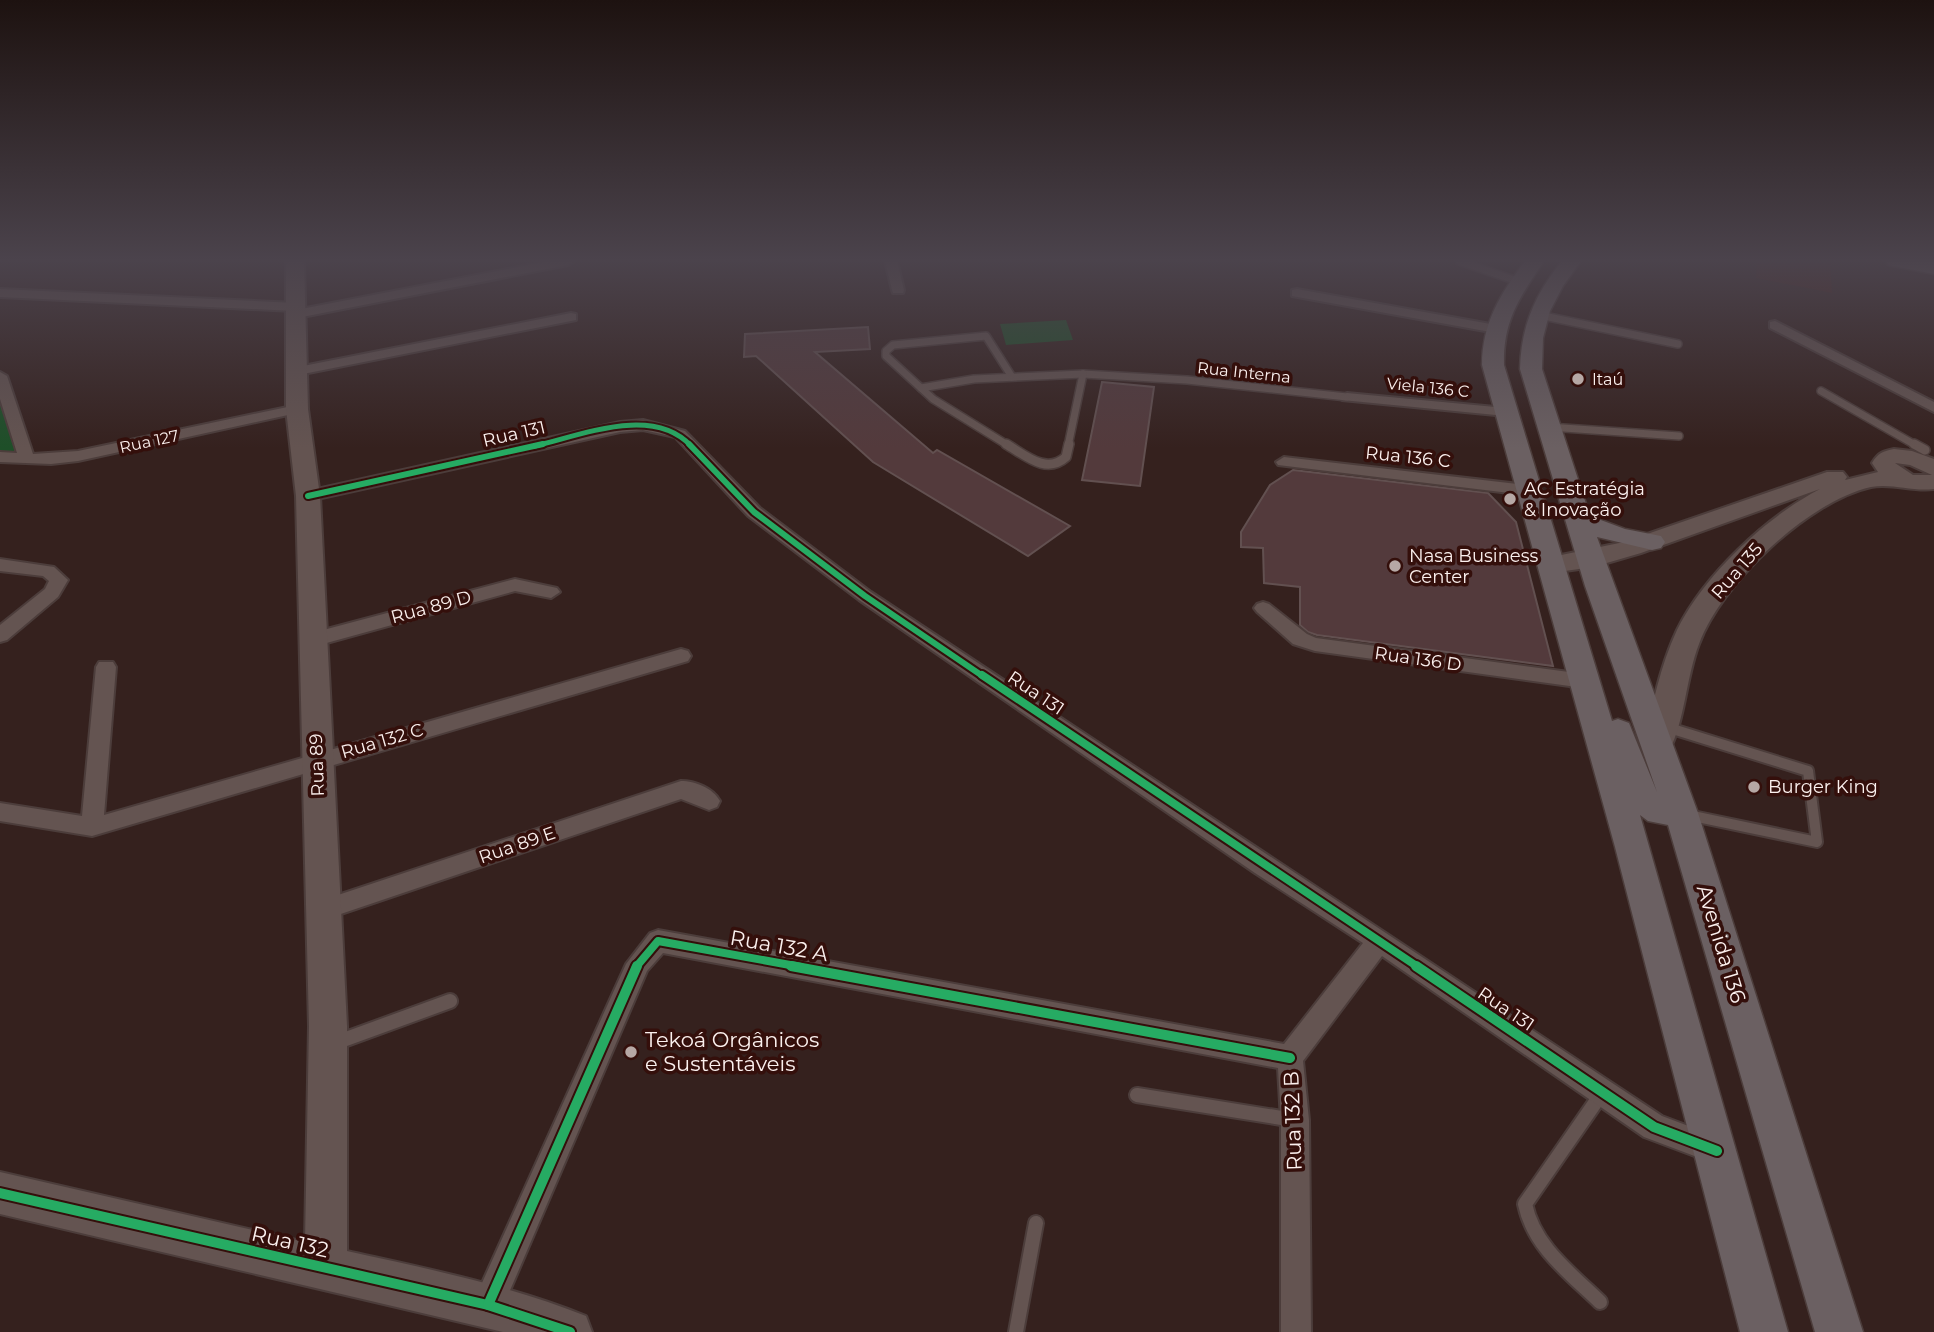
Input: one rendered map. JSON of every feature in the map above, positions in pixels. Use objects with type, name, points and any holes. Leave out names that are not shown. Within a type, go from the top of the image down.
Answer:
[{"type":"main road","name":"Rua 89","points":[[297,323],[297,410],[308,496],[323,910],[327,1046],[326,1269]]},
{"type":"main road","points":[[1498,323],[1493,365],[1717,1151],[1764,1332]]},
{"type":"main road","name":"Avenida 136","points":[[1536,323],[1530,341],[1531,369],[1591,560],[1657,730],[1839,1332]]},
{"type":"main road","points":[[1551,565],[1591,560],[1652,542],[1794,489],[1919,465],[1934,495]]},
{"type":"main road","name":"Rua 135","points":[[1657,730],[1692,629],[1716,592],[1755,548],[1788,517],[1812,503],[1850,485],[1919,465]]},
{"type":"main road","points":[[1578,521],[1598,530],[1652,542]]},
{"type":"main road","points":[[1573,639],[1592,653],[1641,798],[1660,811],[1681,813]]},
{"type":"main road","name":"Rua 132","points":[[0,1192],[488,1305],[570,1332]]},
{"type":"street","points":[[298,371],[540,323]]},
{"type":"street","points":[[1464,323],[1496,329]]},
{"type":"street","points":[[1774,325],[1934,408]]},
{"type":"street","points":[[0,376],[27,459]]},
{"type":"street","name":"Viela 136 C","points":[[1347,397],[1506,412]]},
{"type":"street","name":"Rua 127","points":[[0,457],[27,459],[78,456],[297,410]]},
{"type":"street","name":"Rua 131","points":[[308,496],[620,427],[643,425],[680,434],[754,512],[866,596],[1654,1127],[1717,1151]]},
{"type":"street","name":"Rua 136 C","points":[[1284,463],[1527,490]]},
{"type":"street","points":[[0,565],[48,571],[59,580],[52,593],[0,635]]},
{"type":"street","name":"Rua 89 D","points":[[312,640],[515,585],[551,592]]},
{"type":"street","name":"Rua 136 D","points":[[1263,608],[1300,639],[1315,645],[1584,681]]},
{"type":"street","name":"Rua 132 C","points":[[0,812],[92,827],[681,656]]},
{"type":"street","points":[[92,827],[106,667]]},
{"type":"street","name":"Rua 89 E","points":[[323,910],[681,790],[690,790],[709,801]]},
{"type":"street","name":"Rua 132 A","points":[[488,1305],[638,964],[658,941],[1290,1058]]},
{"type":"street","name":"Rua 132 B","points":[[1296,1332],[1295,1120],[1290,1058],[1379,941]]},
{"type":"lane","points":[[1578,323],[1678,344]]},
{"type":"lane","points":[[1012,377],[986,336],[892,345],[886,351],[886,356],[933,399],[1039,464],[1050,466],[1060,463],[1066,457],[1083,374]]},
{"type":"lane","name":"Rua Interna","points":[[921,388],[1012,377],[1139,375],[1347,397]]},
{"type":"lane","points":[[1821,391],[1919,465]]},
{"type":"lane","points":[[1549,427],[1679,436]]},
{"type":"lane","points":[[1657,730],[1808,771],[1817,842],[1681,813]]},
{"type":"lane","points":[[327,1046],[450,1001]]},
{"type":"lane","points":[[1601,1302],[1536,1236],[1526,1219],[1525,1204],[1602,1093]]},
{"type":"lane","points":[[1137,1095],[1295,1120]]},
{"type":"lane","points":[[1016,1332],[1035,1223]]},
{"type":"green space","points":[[1067,323],[1073,340],[1006,345],[1000,324]]},
{"type":"green space","points":[[0,399],[20,455],[0,453]]},
{"type":"building","points":[[868,327],[870,349],[815,352],[933,453],[937,450],[1070,526],[1028,556],[873,462],[756,356],[744,357],[745,334]]},
{"type":"building","points":[[1102,382],[1154,387],[1140,486],[1082,480]]},
{"type":"building","name":"Nasa Business Center","points":[[1293,470],[1488,493],[1516,522],[1553,666],[1308,632],[1300,625],[1300,587],[1264,583],[1263,548],[1241,547],[1241,532],[1270,485]]},
{"type":"cycle path","points":[[308,496],[620,427],[643,425],[680,434],[754,512],[865,596],[1654,1127],[1717,1151]]},
{"type":"cycle path","points":[[488,1305],[638,964],[658,941],[1290,1058]]},
{"type":"cycle path","points":[[0,1193],[488,1305],[570,1332]]},
{"type":"place","name":"Itaú","points":[[1578,379]]},
{"type":"place","name":"AC Estratégia & Inovação","points":[[1510,499]]},
{"type":"place","name":"Nasa Business Center","points":[[1395,566]]},
{"type":"place","name":"Burger King","points":[[1754,787]]},
{"type":"place","name":"Tekoá Orgânicos e Sustentáveis","points":[[631,1052]]}]
